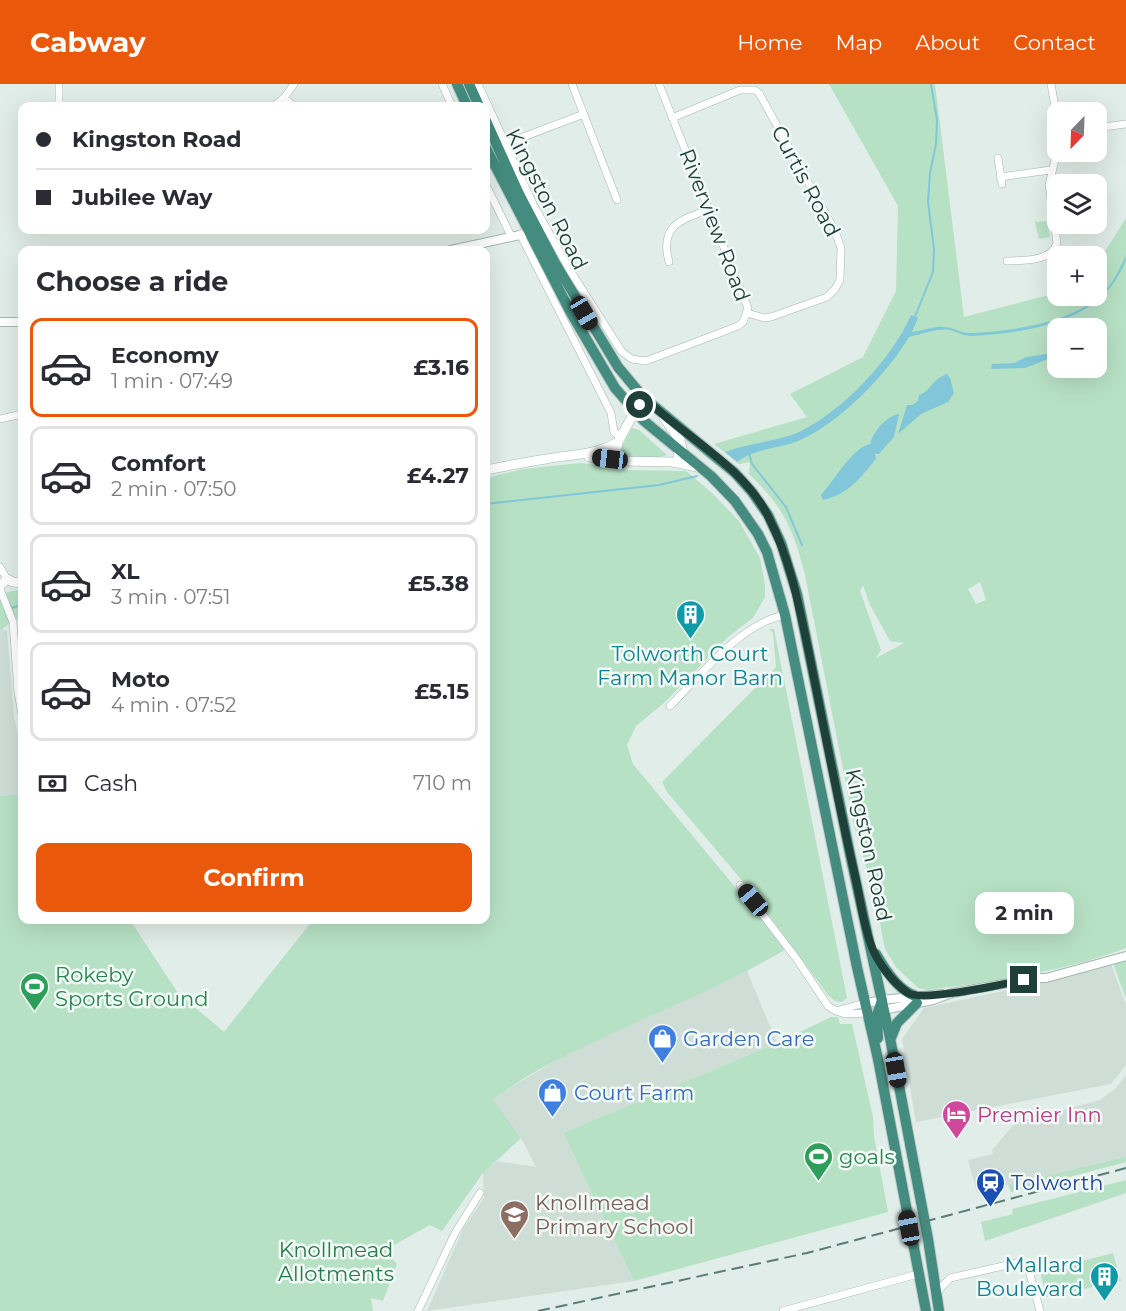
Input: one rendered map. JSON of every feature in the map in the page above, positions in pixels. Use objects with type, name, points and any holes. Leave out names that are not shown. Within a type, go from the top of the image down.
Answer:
[{"type":"highway","points":[[457,84],[465,102]]},
{"type":"highway","points":[[470,84],[477,102]]},
{"type":"highway","name":"Kingston Road","points":[[490,131],[518,192],[555,263],[594,330],[631,384],[656,409],[735,473],[768,515],[782,543],[791,571],[870,944],[875,1008]]},
{"type":"highway","name":"Kingston Road","points":[[490,158],[520,234],[604,373],[635,411],[720,484],[744,512],[763,543],[774,572],[875,1008],[890,1038],[928,1239],[939,1311]]},
{"type":"highway","points":[[870,944],[889,974],[916,999],[897,1023],[890,1038]]},
{"type":"highway","points":[[875,1008],[878,1059],[926,1311]]},
{"type":"main road","points":[[622,461],[616,453],[619,440],[640,405],[656,409],[680,440],[681,452],[665,461]]},
{"type":"main road","points":[[490,469],[548,458],[581,456],[598,452],[619,440]]},
{"type":"main road","points":[[581,456],[622,461],[665,461],[687,464],[703,470]]},
{"type":"main road","points":[[0,588],[8,579],[18,583]]},
{"type":"street","points":[[58,102],[59,84]]},
{"type":"street","points":[[279,102],[294,84]]},
{"type":"street","points":[[442,84],[450,102]]},
{"type":"street","name":"Kingston Road","points":[[478,84],[486,102]]},
{"type":"street","points":[[572,84],[617,200]]},
{"type":"street","name":"Riverview Road","points":[[632,359],[646,361],[738,326],[743,322],[747,313],[747,303],[659,84]]},
{"type":"street","points":[[1051,84],[1054,102]]},
{"type":"street","name":"Curtis Road","points":[[672,118],[740,90],[756,87],[835,231],[842,248],[840,280],[827,297],[771,317],[764,318],[747,313]]},
{"type":"street","points":[[284,98],[289,102]]},
{"type":"street","name":"Kingston Road","points":[[490,111],[534,206],[571,272],[614,341],[622,352],[632,359]]},
{"type":"street","points":[[505,144],[584,114]]},
{"type":"street","points":[[1107,127],[1126,124]]},
{"type":"street","points":[[998,158],[1001,181],[1051,170]]},
{"type":"street","points":[[1007,261],[1045,256],[1055,248],[1057,243],[1049,185],[1053,162]]},
{"type":"street","points":[[490,191],[520,234],[611,413],[614,432],[619,440]]},
{"type":"street","points":[[669,261],[665,246],[666,238],[673,226],[710,209]]},
{"type":"street","points":[[468,246],[520,234]]},
{"type":"street","points":[[0,322],[18,322]]},
{"type":"street","points":[[0,419],[18,415]]},
{"type":"street","points":[[0,567],[8,579]]},
{"type":"street","points":[[0,588],[13,622],[18,692]]},
{"type":"street","points":[[670,705],[742,634],[758,624],[784,615]]},
{"type":"street","points":[[740,885],[766,915],[825,1002],[836,1011],[875,1008],[1036,978],[1126,956]]},
{"type":"street","points":[[418,1311],[455,1233],[480,1193]]},
{"type":"street","points":[[935,1294],[950,1278],[1021,1262],[1028,1267],[1040,1311]]},
{"type":"street","points":[[783,1311],[809,1307],[918,1274]]},
{"type":"shaded area","points":[[2,629],[7,631],[14,718],[18,732],[18,794],[0,796],[0,631]]},
{"type":"shaded area","points":[[1111,964],[1126,1005],[1126,1065],[1111,1084],[916,1122],[902,1039],[924,1008],[1059,979]]},
{"type":"shaded area","name":"Court Farm","points":[[747,971],[777,1043],[563,1133],[634,1281],[427,1311],[463,1229],[484,1198],[483,1173],[497,1161],[536,1167],[521,1138],[492,1101],[568,1053]]},
{"type":"shaded area","points":[[1126,1075],[1126,1162],[1011,1192],[1008,1185],[977,1193],[968,1160],[993,1154],[992,1150],[1015,1123],[1100,1100],[1116,1088]]},
{"type":"green space","points":[[829,84],[935,84],[964,317],[1047,296],[1047,306],[1107,306],[1107,248],[1126,218],[1126,948],[1054,969],[928,990],[918,988],[896,967],[885,949],[875,897],[854,825],[805,575],[791,531],[771,498],[749,474],[750,462],[739,464],[714,444],[807,417],[790,394],[863,357],[896,291],[898,206]],"holes":[[[980,582],[986,600],[976,604],[968,589]],[[863,585],[870,605],[890,641],[904,643],[876,658],[881,650],[860,591]]]},
{"type":"green space","points":[[1047,221],[1047,234],[1050,237],[1039,239],[1035,222]]},
{"type":"green space","points":[[632,428],[639,430],[667,455],[644,459],[622,454],[621,448]]},
{"type":"green space","name":"Knollmead Allotments","points":[[581,463],[630,470],[686,471],[712,493],[739,521],[760,558],[765,597],[753,618],[729,636],[665,702],[636,726],[627,745],[633,764],[785,950],[712,988],[563,1057],[527,1077],[493,1100],[521,1138],[483,1173],[442,1231],[430,1225],[385,1250],[397,1264],[383,1301],[371,1298],[373,1311],[0,1311],[0,796],[18,794],[18,924],[133,924],[178,993],[224,1032],[310,924],[490,924],[490,477],[523,469]]},
{"type":"green space","points":[[18,590],[18,619],[0,631],[0,594]]},
{"type":"green space","points":[[769,629],[774,629],[847,998],[842,1002],[835,1001],[828,995],[751,891],[667,792],[662,782],[776,667],[773,633]]},
{"type":"green space","points":[[1126,959],[1126,999],[1113,963]]},
{"type":"green space","points":[[831,1017],[838,1017],[840,1024],[852,1024],[873,1117],[874,1136],[888,1212],[634,1281],[563,1133],[777,1043]]},
{"type":"green space","points":[[1126,1157],[1126,1162],[1011,1192],[1009,1185]]},
{"type":"green space","points":[[1126,1180],[1126,1193],[985,1241],[981,1222],[1013,1214],[1012,1209]]},
{"type":"green space","points":[[1113,1253],[1121,1281],[1047,1297],[1040,1272]]},
{"type":"water","points":[[1126,255],[1118,276],[1107,291],[1107,289]]},
{"type":"water","points":[[1089,306],[1066,318],[1060,318]]},
{"type":"water","points":[[911,315],[918,318],[912,332],[948,327],[971,333],[1047,322],[1047,325],[1012,332],[972,336],[950,330],[940,330],[909,337],[875,382],[830,423],[814,433],[790,444],[751,454],[737,462],[725,452],[797,433],[831,412],[878,366]]},
{"type":"water","points":[[1047,354],[1047,359],[1025,368],[991,369],[992,364],[1014,363],[1026,357]]},
{"type":"water","points":[[947,374],[954,393],[948,402],[921,414],[898,434],[907,405],[918,401],[919,395]]},
{"type":"water","points":[[899,414],[894,437],[879,454],[875,454],[876,459],[864,473],[847,490],[823,500],[821,495],[850,458],[870,444],[885,421]]},
{"type":"waterway","points":[[914,319],[933,272],[934,249],[928,202],[937,120],[931,84]]},
{"type":"waterway","points":[[749,453],[752,464],[786,507],[802,545]]},
{"type":"waterway","points":[[490,504],[659,485],[697,476]]},
{"type":"waterway","points":[[11,608],[18,606]]},
{"type":"railway","points":[[538,1311],[807,1253],[1126,1168]]},
{"type":"place","name":"Tolworth Court Farm Manor Barn","points":[[690,640]]},
{"type":"place","name":"Rokeby Sports Ground","points":[[34,1012]]},
{"type":"place","name":"Garden Care","points":[[662,1064]]},
{"type":"place","name":"Court Farm","points":[[553,1118]]},
{"type":"place","name":"Premier Inn","points":[[956,1140]]},
{"type":"place","name":"goals","points":[[818,1182]]},
{"type":"place","name":"Tolworth","points":[[990,1208]]},
{"type":"place","name":"Knollmead Primary School","points":[[514,1240]]},
{"type":"place","name":"Mallard Boulevard","points":[[1104,1302]]},
{"type":"route","points":[[640,405],[652,405],[735,473],[768,515],[782,543],[797,594],[870,944],[881,963],[897,983],[915,996],[952,993],[1024,980]]}]
